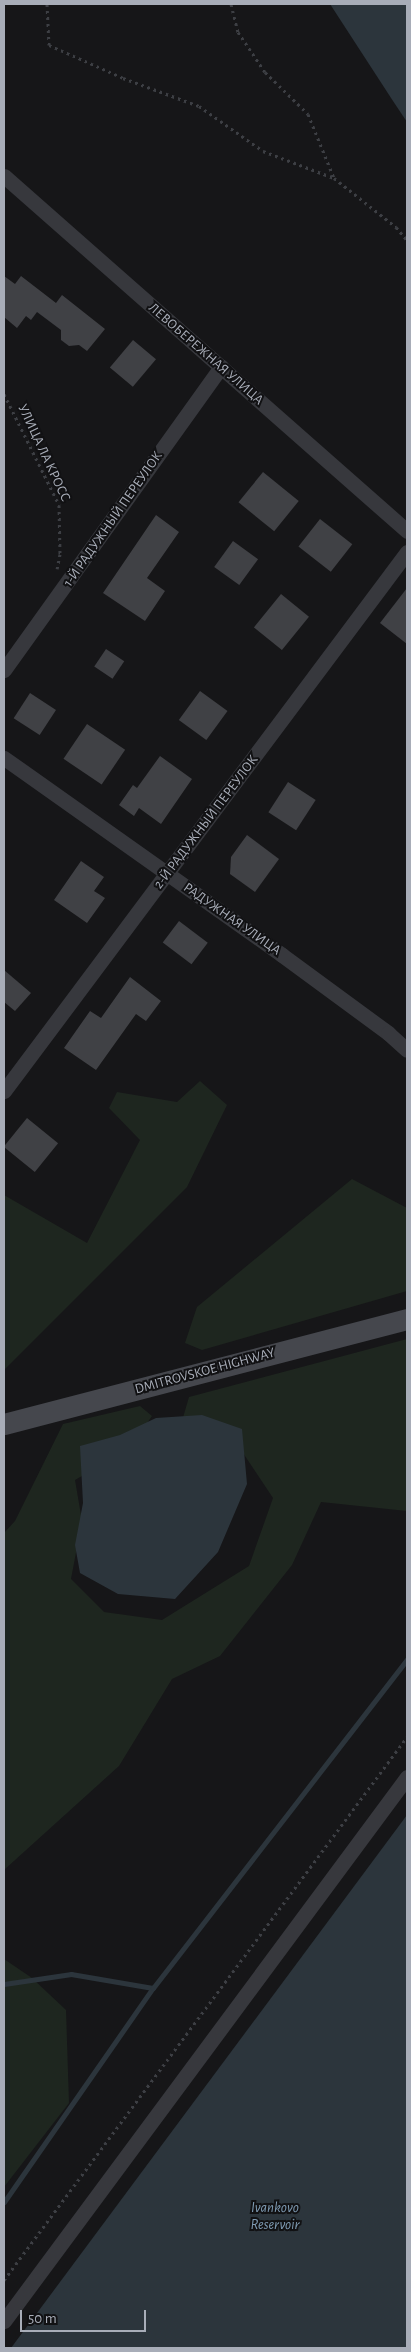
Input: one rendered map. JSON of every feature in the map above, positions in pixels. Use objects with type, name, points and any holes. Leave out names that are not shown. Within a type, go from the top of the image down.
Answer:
[{"type":"street","name":"ЛЕВОБЕРЕЖНАЯ УЛИЦА","points":[[4,176],[407,531]]},
{"type":"street","name":"1-Й РАДУЖНЫЙ ПЕРЕУЛОК","points":[[4,670],[221,367]]},
{"type":"street","name":"2-Й РАДУЖНЫЙ ПЕРЕУЛОК","points":[[4,1091],[407,552]]},
{"type":"street","name":"РАДУЖНАЯ УЛИЦА","points":[[4,758],[388,1033],[407,1050]]},
{"type":"street","name":"DMITROVSKOE HIGHWAY","points":[[4,1424],[407,1319]]},
{"type":"street","points":[[4,2320],[407,1777]]},
{"type":"path","points":[[47,4],[49,45],[123,78],[199,106],[263,151],[334,178],[396,227],[407,240]]},
{"type":"path","points":[[231,4],[238,32],[265,72],[308,114],[334,178]]},
{"type":"path","name":"УЛИЦА ЛА КРОСС","points":[[4,394],[59,505],[60,554],[56,573]]},
{"type":"path","points":[[4,2280],[407,1737]]},
{"type":"shaded area","points":[[200,1081],[227,1105],[187,1187],[4,1370],[4,1195],[87,1243],[140,1140],[109,1108],[117,1092],[177,1102]]},
{"type":"shaded area","points":[[352,1179],[407,1208],[407,1291],[202,1350],[185,1343],[197,1307]]},
{"type":"shaded area","points":[[407,1339],[407,1511],[321,1502],[292,1565],[220,1656],[172,1679],[119,1766],[4,1870],[4,1533],[15,1521],[63,1424],[140,1406],[152,1416],[129,1449],[75,1480],[82,1521],[71,1579],[104,1612],[162,1620],[249,1566],[273,1498],[223,1423],[182,1421],[189,1397]]},
{"type":"shaded area","points":[[4,1959],[32,1978],[66,2010],[69,2103],[4,2187]]},
{"type":"water","points":[[330,4],[407,4],[407,122],[393,101]]},
{"type":"water","points":[[202,1415],[242,1429],[247,1484],[218,1552],[175,1599],[118,1594],[80,1573],[75,1545],[83,1503],[80,1446],[120,1435],[156,1418]]},
{"type":"water","name":"Ivankovo Reservoir","points":[[407,1815],[407,2348],[11,2348]]},
{"type":"building","points":[[4,276],[15,284],[21,276],[56,303],[62,295],[105,329],[87,351],[79,345],[69,346],[61,340],[61,330],[37,312],[31,320],[26,316],[17,328],[4,317]]},
{"type":"building","points":[[133,340],[156,359],[133,387],[110,368]]},
{"type":"building","points":[[263,472],[299,501],[274,531],[238,502]]},
{"type":"building","points":[[156,515],[179,532],[147,578],[165,591],[145,621],[103,593]]},
{"type":"building","points":[[320,519],[352,544],[331,572],[298,547]]},
{"type":"building","points":[[233,541],[258,559],[239,585],[214,567]]},
{"type":"building","points":[[407,588],[407,644],[380,623]]},
{"type":"building","points":[[281,594],[309,617],[282,650],[254,627]]},
{"type":"building","points":[[106,649],[124,661],[112,679],[94,666]]},
{"type":"building","points":[[200,691],[228,711],[206,740],[179,720]]},
{"type":"building","points":[[30,693],[56,710],[40,735],[14,718]]},
{"type":"building","points":[[87,724],[125,750],[102,785],[64,759]]},
{"type":"building","points":[[160,756],[192,779],[161,824],[139,808],[134,816],[119,805],[133,785],[137,788]]},
{"type":"building","points":[[288,782],[316,800],[296,830],[268,812]]},
{"type":"building","points":[[247,835],[279,859],[255,892],[230,874],[231,857]]},
{"type":"building","points":[[81,861],[104,877],[94,891],[105,898],[87,923],[54,900]]},
{"type":"building","points":[[179,921],[208,943],[192,964],[163,943]]},
{"type":"building","points":[[4,970],[31,993],[15,1011],[4,1002]]},
{"type":"building","points":[[130,977],[161,1001],[146,1021],[136,1014],[96,1070],[64,1048],[90,1011],[101,1018]]},
{"type":"building","points":[[27,1118],[58,1143],[35,1172],[4,1147]]},
{"type":"waterway","points":[[4,2202],[153,1988],[407,1659]]},
{"type":"waterway","points":[[4,1984],[71,1974],[153,1988]]}]
